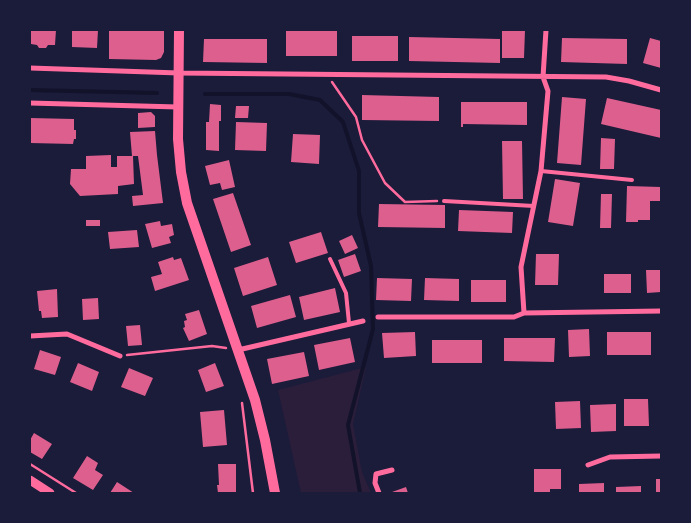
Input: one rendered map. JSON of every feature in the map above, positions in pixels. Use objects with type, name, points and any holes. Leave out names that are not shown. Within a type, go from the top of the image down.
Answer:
[{"type":"main road","points":[[179,30],[178,138],[181,172],[188,203],[255,400],[275,493]]},
{"type":"street","points":[[524,313],[521,267],[541,171],[548,90],[543,77],[546,30]]},
{"type":"street","points":[[30,68],[180,73],[606,77],[636,82],[661,90]]},
{"type":"street","points":[[30,102],[179,108]]},
{"type":"street","points":[[378,317],[514,317],[524,313],[661,311]]},
{"type":"street","points":[[238,350],[363,321]]},
{"type":"street","points":[[30,336],[67,334],[120,356]]},
{"type":"street","points":[[588,465],[610,457],[661,456]]},
{"type":"street","points":[[379,493],[375,482],[376,474],[392,470]]},
{"type":"street","points":[[30,480],[50,493]]},
{"type":"lane","points":[[541,171],[632,180]]},
{"type":"lane","points":[[444,201],[534,206]]},
{"type":"lane","points":[[330,259],[346,293],[349,323]]},
{"type":"path","points":[[327,75],[356,117],[362,140],[385,183],[405,202],[444,201]]},
{"type":"path","points":[[120,356],[212,346],[238,350]]},
{"type":"path","points":[[242,403],[253,493]]},
{"type":"path","points":[[30,464],[76,493]]},
{"type":"shaded area","points":[[366,367],[353,424],[362,472],[371,493],[301,493],[278,390]]},
{"type":"building","points":[[30,30],[56,30],[55,45],[39,48],[37,45],[31,44]]},
{"type":"building","points":[[72,30],[98,30],[97,48],[72,47]]},
{"type":"building","points":[[109,30],[164,30],[164,52],[161,58],[156,60],[109,59]]},
{"type":"building","points":[[502,30],[525,30],[524,58],[502,58]]},
{"type":"building","points":[[286,31],[337,31],[337,56],[286,56]]},
{"type":"building","points":[[352,36],[398,36],[398,61],[352,61]]},
{"type":"building","points":[[409,37],[500,39],[500,63],[409,61]]},
{"type":"building","points":[[562,38],[627,39],[627,64],[561,62]]},
{"type":"building","points":[[650,38],[661,41],[661,68],[643,63]]},
{"type":"building","points":[[204,39],[267,39],[267,63],[203,62]]},
{"type":"building","points":[[362,95],[439,97],[439,121],[362,120]]},
{"type":"building","points":[[562,97],[586,99],[581,165],[557,163]]},
{"type":"building","points":[[607,98],[661,110],[661,138],[601,124]]},
{"type":"building","points":[[461,102],[527,102],[527,125],[463,124],[463,127],[461,127]]},
{"type":"building","points":[[210,104],[221,105],[219,151],[206,150],[206,122],[209,122]]},
{"type":"building","points":[[236,106],[249,106],[248,118],[235,118]]},
{"type":"building","points":[[151,112],[155,116],[155,127],[138,128],[138,113]]},
{"type":"building","points":[[30,118],[74,119],[76,139],[74,139],[73,144],[30,143]]},
{"type":"building","points":[[236,122],[267,123],[266,151],[235,150]]},
{"type":"building","points":[[155,131],[163,203],[133,206],[132,196],[143,195],[138,156],[132,156],[130,132]]},
{"type":"building","points":[[293,134],[320,135],[319,164],[291,162]]},
{"type":"building","points":[[601,138],[615,139],[614,169],[600,169]]},
{"type":"building","points":[[502,141],[522,141],[523,199],[503,199]]},
{"type":"building","points":[[111,155],[111,167],[117,167],[117,156],[133,156],[134,184],[118,186],[118,194],[80,196],[70,184],[71,169],[86,169],[86,156]]},
{"type":"building","points":[[229,160],[235,187],[222,190],[220,183],[210,185],[205,166]]},
{"type":"building","points":[[555,179],[580,183],[573,226],[548,222]]},
{"type":"building","points":[[627,186],[661,187],[661,201],[650,201],[650,220],[626,222]]},
{"type":"building","points":[[233,193],[251,245],[231,252],[213,199]]},
{"type":"building","points":[[601,194],[612,194],[611,228],[600,228]]},
{"type":"building","points":[[379,204],[445,205],[445,228],[378,227]]},
{"type":"building","points":[[459,210],[513,212],[512,233],[458,231]]},
{"type":"building","points":[[86,220],[100,220],[100,226],[86,226]]},
{"type":"building","points":[[160,221],[161,226],[172,224],[174,235],[169,237],[171,243],[152,248],[145,224]]},
{"type":"building","points":[[137,230],[139,247],[110,249],[108,232]]},
{"type":"building","points":[[321,232],[328,253],[296,263],[289,242]]},
{"type":"building","points":[[352,235],[358,248],[345,254],[339,241]]},
{"type":"building","points":[[355,254],[361,271],[344,277],[338,260]]},
{"type":"building","points":[[536,254],[559,254],[558,285],[535,285]]},
{"type":"building","points":[[173,257],[174,260],[181,258],[189,280],[155,291],[151,277],[162,274],[158,262]]},
{"type":"building","points":[[268,257],[277,285],[243,296],[234,268]]},
{"type":"building","points":[[646,270],[661,270],[661,292],[647,293]]},
{"type":"building","points":[[604,274],[631,274],[631,293],[604,293]]},
{"type":"building","points":[[377,278],[412,279],[411,301],[376,300]]},
{"type":"building","points":[[425,278],[459,279],[459,301],[424,300]]},
{"type":"building","points":[[471,280],[506,280],[506,302],[471,302]]},
{"type":"building","points":[[335,288],[340,312],[304,320],[299,297]]},
{"type":"building","points":[[57,289],[58,317],[42,318],[41,311],[39,311],[37,291]]},
{"type":"building","points":[[290,295],[296,317],[257,328],[251,306]]},
{"type":"building","points":[[98,298],[99,319],[83,320],[82,299]]},
{"type":"building","points":[[199,310],[207,334],[189,341],[183,328],[185,327],[184,321],[187,320],[185,314]]},
{"type":"building","points":[[140,325],[142,345],[128,346],[126,326]]},
{"type":"building","points":[[589,329],[590,356],[569,357],[568,330]]},
{"type":"building","points":[[415,332],[416,356],[384,358],[382,333]]},
{"type":"building","points":[[607,332],[651,332],[651,355],[607,355]]},
{"type":"building","points":[[350,338],[355,362],[319,370],[314,345]]},
{"type":"building","points":[[504,338],[555,338],[554,362],[504,361]]},
{"type":"building","points":[[432,340],[482,340],[482,363],[432,363]]},
{"type":"building","points":[[40,350],[61,357],[55,375],[34,369]]},
{"type":"building","points":[[304,352],[309,376],[272,384],[267,359]]},
{"type":"building","points":[[78,363],[99,372],[92,391],[70,382]]},
{"type":"building","points":[[215,363],[224,386],[206,392],[198,370]]},
{"type":"building","points":[[129,368],[153,378],[145,396],[121,387]]},
{"type":"building","points":[[624,399],[648,399],[649,426],[624,426]]},
{"type":"building","points":[[580,401],[581,428],[556,429],[555,402]]},
{"type":"building","points":[[616,404],[616,431],[591,432],[590,405]]},
{"type":"building","points":[[224,410],[227,445],[203,447],[200,412]]},
{"type":"building","points":[[34,433],[52,444],[42,459],[30,452],[30,440]]},
{"type":"building","points":[[87,456],[98,463],[95,470],[103,475],[93,490],[73,478]]},
{"type":"building","points":[[218,464],[236,464],[236,493],[218,493]]},
{"type":"building","points":[[534,469],[561,469],[561,489],[550,489],[550,493],[534,493]]},
{"type":"building","points":[[656,479],[661,479],[661,493],[656,493]]},
{"type":"building","points":[[117,482],[134,493],[110,493]]},
{"type":"building","points":[[604,483],[604,493],[579,493],[579,484]]},
{"type":"building","points":[[641,486],[641,493],[616,493],[616,487]]},
{"type":"building","points":[[406,487],[408,493],[392,492]]},
{"type":"waterway","points":[[30,90],[157,93]]},
{"type":"waterway","points":[[205,94],[289,94],[320,100],[343,122],[359,171],[359,213],[371,266],[373,329],[348,425],[360,493]]}]
